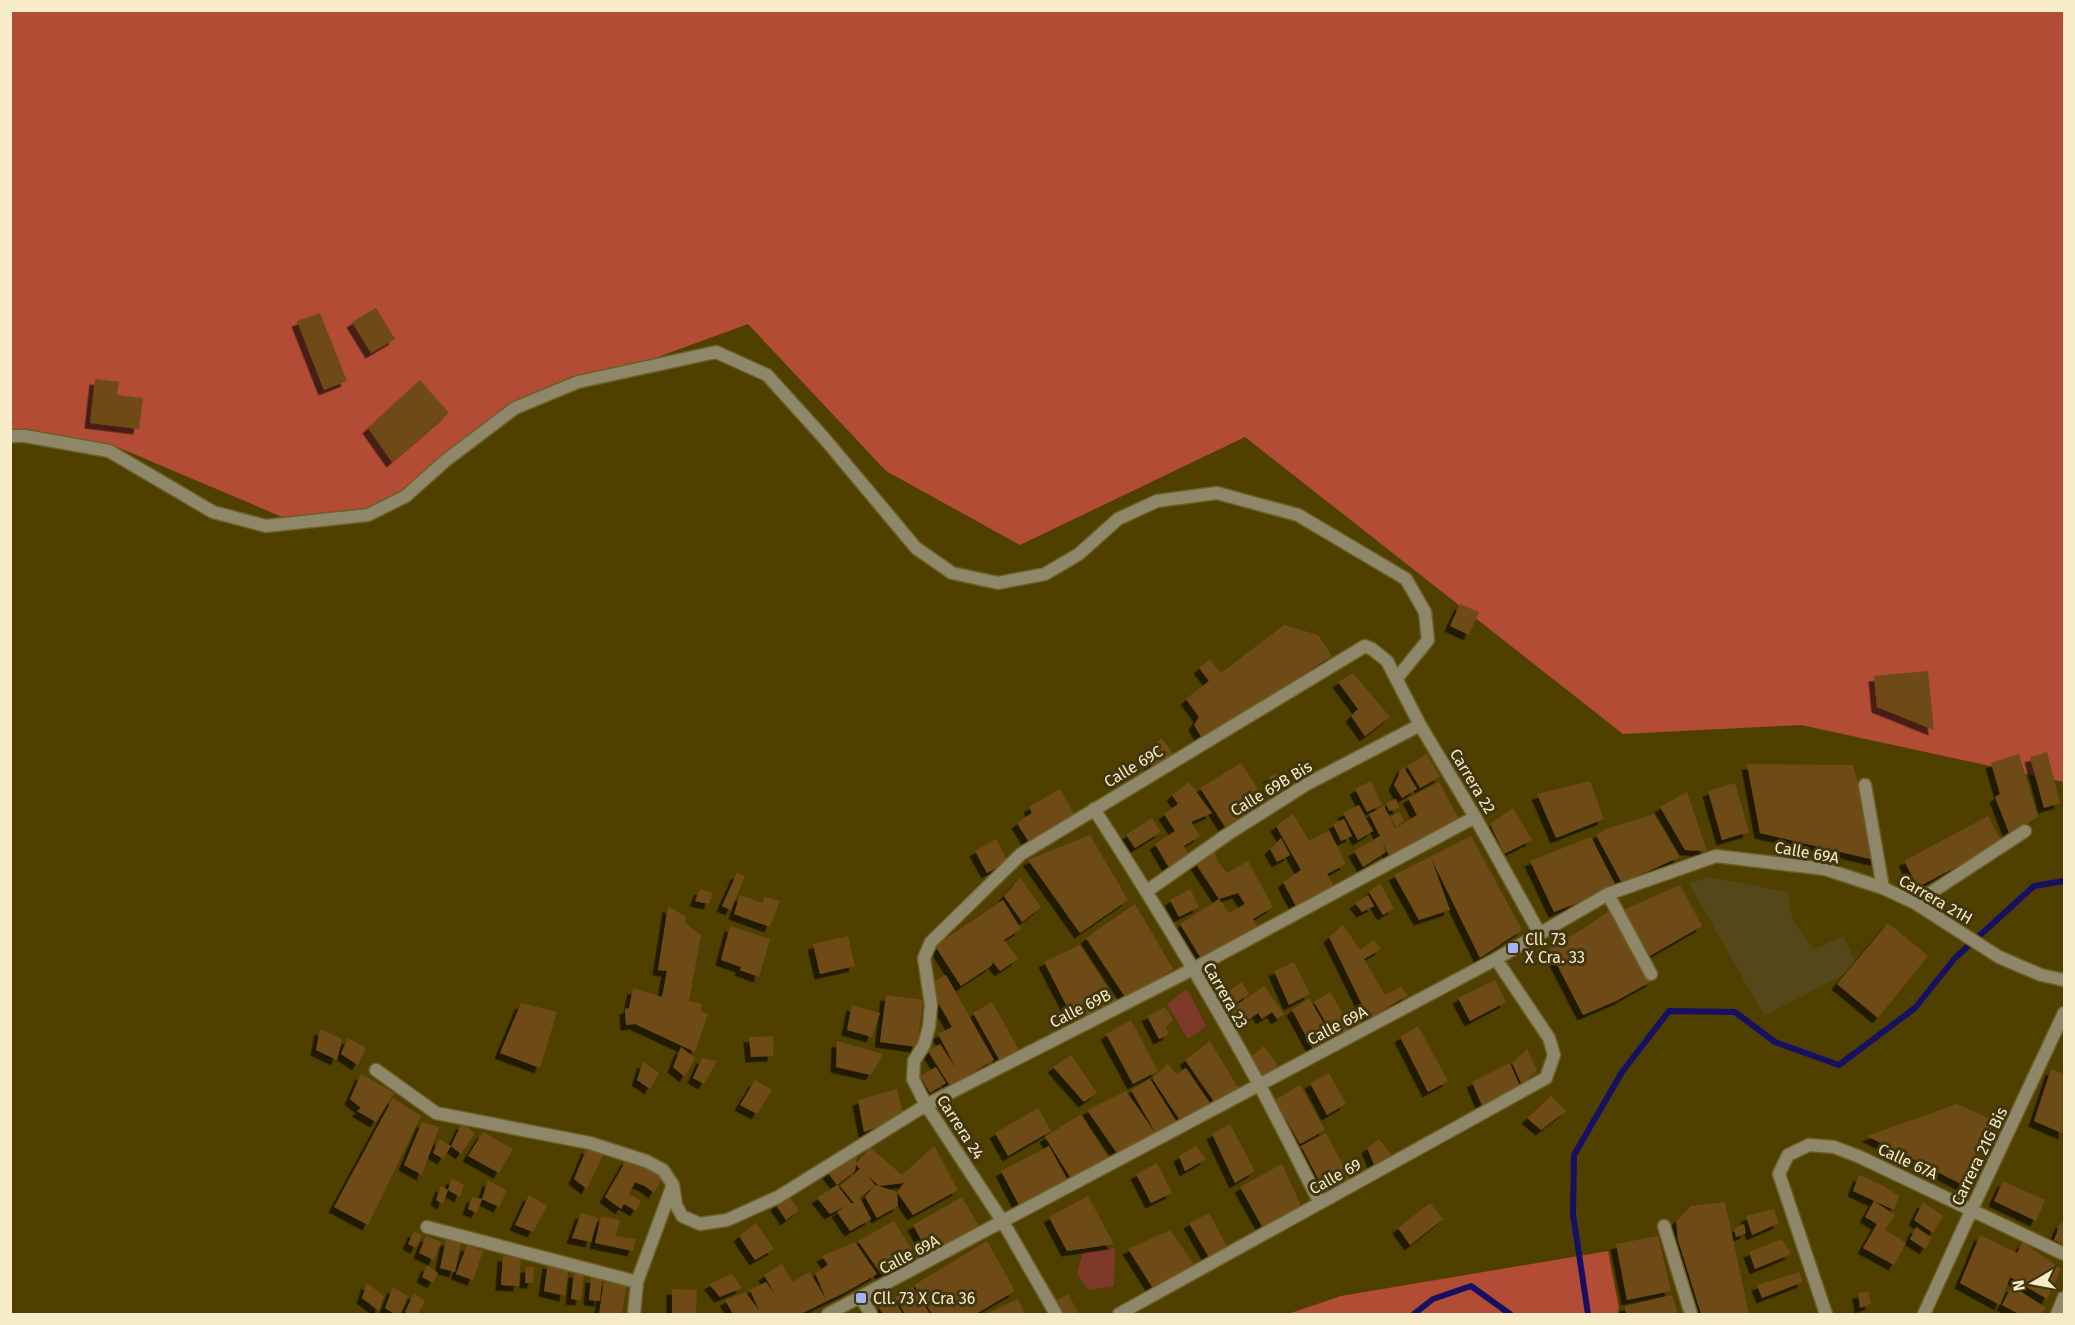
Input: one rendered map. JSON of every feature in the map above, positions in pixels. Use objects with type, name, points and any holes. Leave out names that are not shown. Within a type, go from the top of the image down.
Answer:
[{"type":"street","points":[[10,436],[25,436],[109,451],[213,512],[266,526],[368,515],[406,496],[446,461],[515,408],[578,382],[716,352],[767,375],[824,438],[916,548],[952,573],[998,583],[1045,574],[1079,554],[1118,519],[1157,501],[1179,497],[1217,493],[1298,515],[1406,579],[1425,612],[1428,640],[1397,678]]},
{"type":"street","name":"Calle 69C","points":[[931,942],[1022,854],[1365,646],[1372,649]]},
{"type":"street","name":"Carrera 22","points":[[1372,649],[1387,661],[1420,725],[1475,817],[1540,934]]},
{"type":"street","name":"Calle 69B Bis","points":[[1147,891],[1228,834],[1307,784],[1420,725]]},
{"type":"street","name":"Carrera 21H","points":[[1865,785],[1883,888],[1915,903],[1999,957],[2041,975],[2064,980]]},
{"type":"street","name":"Carrera 23","points":[[1094,809],[1147,891],[1193,969],[1259,1085],[1320,1203]]},
{"type":"street","name":"Calle 69B","points":[[673,1185],[676,1205],[682,1216],[700,1224],[727,1220],[778,1197],[926,1105],[1193,969],[1475,817]]},
{"type":"street","points":[[1915,903],[2025,831]]},
{"type":"street","name":"Calle 69A","points":[[828,1314],[1496,958],[1608,894],[1716,856],[1825,869],[1883,888]]},
{"type":"street","points":[[1608,894],[1650,974]]},
{"type":"street","name":"Carrera 24","points":[[931,942],[924,958],[931,1005],[929,1027],[924,1045],[914,1061],[913,1079],[926,1105],[1003,1222],[1056,1314]]},
{"type":"street","name":"Calle 69","points":[[1119,1314],[1546,1078],[1554,1055],[1549,1038],[1496,958]]},
{"type":"street","name":"Carrera 21G Bis","points":[[1924,1314],[2064,1013]]},
{"type":"street","points":[[376,1070],[436,1113],[590,1143],[646,1161],[663,1170],[673,1185],[638,1282],[634,1314]]},
{"type":"street","name":"Calle 67A","points":[[1826,1314],[1779,1174],[1788,1155],[1809,1145],[1834,1147],[1860,1157],[2064,1254]]},
{"type":"street","points":[[1664,1226],[1691,1314]]},
{"type":"street","points":[[428,1227],[638,1282]]},
{"type":"street","points":[[2057,1314],[2064,1297]]},
{"type":"street","points":[[861,1298],[871,1314]]},
{"type":"shaded area","points":[[10,11],[2064,11],[2064,782],[1801,725],[1623,734],[1245,437],[1020,545],[886,471],[748,324],[516,409],[407,504],[287,519],[110,444],[11,429]]},
{"type":"shaded area","points":[[1708,877],[1788,892],[1792,919],[1814,949],[1843,937],[1858,967],[1764,1016],[1689,883]]},
{"type":"shaded area","points":[[1187,989],[1206,1026],[1188,1039],[1167,1004]]},
{"type":"shaded area","points":[[1115,1248],[1114,1286],[1088,1290],[1077,1273],[1083,1252]]},
{"type":"shaded area","points":[[1608,1251],[1619,1308],[1617,1314],[1288,1314],[1341,1296]]},
{"type":"building","points":[[376,308],[395,339],[371,353],[352,322]]},
{"type":"building","points":[[320,313],[347,381],[324,390],[297,321]]},
{"type":"building","points":[[95,379],[119,382],[117,395],[143,398],[139,429],[90,423]]},
{"type":"building","points":[[420,380],[449,413],[392,462],[368,428]]},
{"type":"building","points":[[1460,604],[1479,612],[1469,635],[1450,626]]},
{"type":"building","points":[[1284,625],[1318,635],[1332,656],[1203,740],[1194,725],[1199,717],[1186,699],[1209,681],[1199,668],[1210,659],[1221,673]]},
{"type":"building","points":[[1928,671],[1934,730],[1877,707],[1874,676]]},
{"type":"building","points":[[1353,673],[1390,717],[1365,736],[1351,716],[1358,709],[1338,682]]},
{"type":"building","points":[[1162,738],[1174,756],[1154,770],[1144,754]]},
{"type":"building","points":[[2047,752],[2060,803],[2044,808],[2030,757]]},
{"type":"building","points":[[1427,754],[1440,777],[1420,788],[1407,766]]},
{"type":"building","points":[[2019,754],[2038,816],[2011,838],[1995,797],[2000,794],[1991,763]]},
{"type":"building","points":[[1241,763],[1266,801],[1225,827],[1200,788]]},
{"type":"building","points":[[1747,764],[1853,765],[1879,861],[1760,833]]},
{"type":"building","points":[[1403,766],[1417,789],[1402,798],[1394,785]]},
{"type":"building","points":[[1276,774],[1281,782],[1275,787],[1268,777]]},
{"type":"building","points":[[1371,781],[1382,805],[1367,812],[1355,789]]},
{"type":"building","points":[[1590,781],[1604,819],[1556,838],[1537,794]]},
{"type":"building","points":[[1189,782],[1212,813],[1191,822],[1200,836],[1184,846],[1189,857],[1169,868],[1155,844],[1175,831],[1164,814],[1178,804],[1172,795]]},
{"type":"building","points":[[1439,782],[1460,821],[1391,859],[1382,842],[1386,852],[1363,867],[1354,851],[1380,836],[1369,814],[1384,806],[1396,828],[1417,815],[1408,798]]},
{"type":"building","points":[[1735,783],[1749,832],[1722,840],[1708,791]]},
{"type":"building","points":[[1060,789],[1076,817],[1030,844],[1017,823],[1032,813],[1029,807]]},
{"type":"building","points":[[1687,792],[1707,851],[1685,850],[1660,807]]},
{"type":"building","points":[[1396,799],[1399,808],[1389,811],[1386,803]]},
{"type":"building","points":[[1359,805],[1373,831],[1358,840],[1343,813]]},
{"type":"building","points":[[1513,808],[1532,840],[1504,854],[1490,824]]},
{"type":"building","points":[[1399,812],[1404,820],[1396,828],[1390,817]]},
{"type":"building","points":[[1293,814],[1309,841],[1329,830],[1346,864],[1327,874],[1335,888],[1298,910],[1283,882],[1301,870],[1276,826]]},
{"type":"building","points":[[1654,814],[1680,857],[1622,883],[1596,835],[1606,829]]},
{"type":"building","points":[[1988,816],[2002,843],[1918,887],[1904,861]]},
{"type":"building","points":[[1152,818],[1161,832],[1135,848],[1126,835]]},
{"type":"building","points":[[1344,819],[1352,836],[1341,841],[1333,824]]},
{"type":"building","points":[[1090,835],[1128,900],[1080,933],[1028,860]]},
{"type":"building","points":[[1471,836],[1522,930],[1480,958],[1431,858],[1450,910],[1419,920],[1394,875]]},
{"type":"building","points":[[1591,837],[1617,888],[1554,912],[1530,861]]},
{"type":"building","points":[[1281,838],[1290,855],[1277,862],[1270,849]]},
{"type":"building","points":[[996,839],[1008,862],[987,873],[975,851]]},
{"type":"building","points":[[1215,851],[1217,860],[1227,873],[1248,861],[1273,907],[1253,919],[1258,927],[1202,960],[1180,924],[1219,899],[1196,864]],"holes":[[[1238,893],[1245,904],[1229,913],[1219,899]]]},
{"type":"building","points":[[737,873],[745,876],[731,910],[722,906]]},
{"type":"building","points":[[1020,878],[1041,907],[1022,922],[1004,896]]},
{"type":"building","points":[[1380,883],[1394,908],[1383,915],[1369,892]]},
{"type":"building","points":[[1680,885],[1702,926],[1648,957],[1623,910]]},
{"type":"building","points":[[700,889],[713,893],[709,904],[695,901]]},
{"type":"building","points":[[1190,889],[1199,907],[1179,917],[1170,900]]},
{"type":"building","points":[[740,895],[762,903],[765,897],[780,901],[770,927],[734,914]]},
{"type":"building","points":[[1368,895],[1374,906],[1362,912],[1355,903]]},
{"type":"building","points":[[1003,900],[1021,929],[1004,940],[1018,959],[1000,971],[993,962],[991,966],[961,986],[935,946]]},
{"type":"building","points":[[1135,904],[1173,969],[1127,1000],[1086,938]]},
{"type":"building","points":[[668,906],[686,917],[685,923],[701,935],[689,1001],[702,1004],[701,1012],[708,1014],[695,1052],[635,1024],[626,1025],[625,1009],[629,1008],[633,988],[662,997],[667,971],[658,970]]},
{"type":"building","points":[[1612,909],[1652,981],[1616,1001],[1583,1015],[1549,949]]},
{"type":"building","points":[[1888,923],[1928,956],[1878,1018],[1837,984]]},
{"type":"building","points":[[1343,925],[1360,950],[1374,940],[1381,949],[1364,959],[1385,995],[1401,987],[1408,995],[1369,1019],[1329,937]]},
{"type":"building","points":[[730,926],[770,939],[759,977],[721,960]]},
{"type":"building","points":[[848,936],[855,966],[820,974],[813,944]]},
{"type":"building","points":[[1080,945],[1118,1003],[1075,1022],[1044,962]]},
{"type":"building","points":[[1294,962],[1310,994],[1289,1005],[1274,971]]},
{"type":"building","points":[[946,975],[994,1060],[950,1086],[928,1051],[940,1044],[957,1070],[938,1034],[952,1027],[928,985]]},
{"type":"building","points":[[1495,980],[1506,1002],[1470,1021],[1458,998]]},
{"type":"building","points":[[1242,982],[1249,994],[1231,1006],[1223,995]]},
{"type":"building","points":[[1264,986],[1284,1014],[1277,1019],[1272,1012],[1262,1019],[1258,1013],[1239,1027],[1228,1011]]},
{"type":"building","points":[[1330,992],[1352,1028],[1334,1037],[1314,1002]]},
{"type":"building","points":[[886,995],[923,1000],[917,1047],[880,1042]]},
{"type":"building","points":[[1309,998],[1333,1039],[1313,1049],[1292,1010]]},
{"type":"building","points":[[992,1002],[1020,1052],[1001,1063],[973,1013]]},
{"type":"building","points":[[521,1003],[557,1012],[540,1068],[500,1053]]},
{"type":"building","points":[[852,1005],[880,1013],[872,1037],[847,1030]]},
{"type":"building","points":[[1165,1007],[1173,1020],[1166,1027],[1169,1034],[1159,1039],[1147,1016]]},
{"type":"building","points":[[1131,1020],[1158,1071],[1133,1084],[1106,1034]]},
{"type":"building","points":[[1418,1026],[1448,1081],[1428,1092],[1400,1037]]},
{"type":"building","points":[[320,1029],[342,1039],[337,1060],[316,1050]]},
{"type":"building","points":[[774,1036],[773,1056],[751,1057],[749,1037]]},
{"type":"building","points":[[348,1038],[366,1048],[358,1065],[341,1054]]},
{"type":"building","points":[[837,1041],[883,1054],[871,1075],[836,1067]]},
{"type":"building","points":[[1210,1041],[1240,1091],[1215,1103],[1185,1060]]},
{"type":"building","points":[[1264,1046],[1278,1066],[1260,1078],[1248,1059]]},
{"type":"building","points":[[681,1047],[695,1058],[685,1077],[673,1067]]},
{"type":"building","points":[[1527,1049],[1537,1070],[1522,1085],[1512,1063]]},
{"type":"building","points":[[1071,1055],[1097,1093],[1084,1102],[1053,1067]]},
{"type":"building","points":[[702,1058],[717,1061],[704,1084],[693,1078]]},
{"type":"building","points":[[643,1062],[659,1073],[650,1089],[637,1080]]},
{"type":"building","points":[[1510,1063],[1521,1089],[1483,1108],[1472,1082]]},
{"type":"building","points":[[1168,1064],[1176,1074],[1186,1068],[1210,1103],[1179,1119],[1152,1078]]},
{"type":"building","points":[[936,1067],[946,1083],[930,1093],[920,1076]]},
{"type":"building","points":[[2051,1069],[2064,1074],[2064,1134],[2034,1121]]},
{"type":"building","points":[[1329,1073],[1346,1104],[1327,1115],[1310,1083]]},
{"type":"building","points":[[361,1074],[394,1093],[376,1122],[357,1111],[361,1108],[350,1099]]},
{"type":"building","points":[[1150,1079],[1178,1124],[1158,1137],[1131,1090]]},
{"type":"building","points":[[755,1080],[772,1090],[757,1114],[740,1105]]},
{"type":"building","points":[[1300,1085],[1325,1130],[1300,1144],[1275,1100]]},
{"type":"building","points":[[897,1089],[904,1118],[864,1132],[858,1100]]},
{"type":"building","points":[[1126,1091],[1156,1134],[1119,1156],[1087,1110]]},
{"type":"building","points":[[1551,1096],[1566,1111],[1541,1130],[1527,1118]]},
{"type":"building","points":[[393,1098],[421,1116],[368,1225],[334,1207]]},
{"type":"building","points":[[1957,1104],[1995,1121],[1963,1185],[1867,1136]]},
{"type":"building","points":[[1038,1108],[1051,1131],[1008,1156],[995,1133]]},
{"type":"building","points":[[1081,1114],[1108,1157],[1072,1180],[1045,1137]]},
{"type":"building","points":[[422,1122],[439,1127],[422,1175],[404,1165]]},
{"type":"building","points":[[462,1123],[475,1133],[461,1154],[451,1146]]},
{"type":"building","points":[[1230,1124],[1255,1171],[1235,1183],[1212,1134]]},
{"type":"building","points":[[483,1132],[513,1149],[499,1173],[468,1156]]},
{"type":"building","points":[[1326,1133],[1350,1179],[1325,1192],[1301,1146]]},
{"type":"building","points":[[439,1139],[451,1146],[443,1159],[433,1153]]},
{"type":"building","points":[[1379,1139],[1393,1157],[1375,1167],[1367,1148]]},
{"type":"building","points":[[934,1146],[958,1190],[913,1215],[897,1192],[904,1183],[879,1186],[867,1175],[875,1185],[860,1198],[871,1219],[850,1231],[837,1212],[847,1205],[830,1214],[817,1198],[837,1185],[825,1169],[854,1151],[857,1156],[856,1163],[870,1147],[902,1175]],"holes":[[[856,1165],[860,1169],[840,1186],[854,1203],[851,1203],[837,1185],[855,1171]]]},
{"type":"building","points":[[1049,1146],[1067,1179],[1019,1205],[1001,1171]]},
{"type":"building","points":[[1196,1146],[1206,1159],[1185,1171],[1179,1156]]},
{"type":"building","points":[[587,1148],[604,1153],[587,1189],[574,1179]]},
{"type":"building","points":[[627,1159],[663,1177],[654,1193],[635,1182],[629,1194],[641,1201],[636,1211],[624,1204],[621,1209],[605,1197]]},
{"type":"building","points":[[1157,1163],[1172,1193],[1151,1203],[1136,1174]]},
{"type":"building","points":[[1282,1164],[1303,1210],[1264,1230],[1240,1187]]},
{"type":"building","points":[[1859,1175],[1882,1185],[1899,1196],[1894,1210],[1853,1191]]},
{"type":"building","points":[[452,1178],[464,1185],[460,1197],[448,1190]]},
{"type":"building","points":[[488,1180],[507,1191],[499,1207],[482,1199]]},
{"type":"building","points":[[2003,1181],[2045,1200],[2036,1221],[1994,1201]]},
{"type":"building","points":[[875,1185],[897,1192],[898,1206],[877,1218],[865,1197]]},
{"type":"building","points":[[441,1186],[448,1190],[443,1204],[436,1200]]},
{"type":"building","points":[[529,1195],[547,1206],[533,1232],[515,1225]]},
{"type":"building","points":[[789,1196],[799,1210],[786,1220],[776,1205]]},
{"type":"building","points":[[1088,1196],[1114,1244],[1067,1251],[1049,1217]]},
{"type":"building","points":[[472,1197],[482,1199],[477,1213],[468,1209]]},
{"type":"building","points":[[962,1197],[980,1228],[930,1256],[913,1225]]},
{"type":"building","points":[[1874,1201],[1895,1215],[1885,1230],[1906,1243],[1894,1265],[1863,1248],[1877,1224],[1865,1217]]},
{"type":"building","points":[[1725,1202],[1749,1314],[1701,1314],[1678,1240],[1676,1221],[1691,1206]]},
{"type":"building","points":[[1923,1202],[1943,1216],[1933,1233],[1914,1220]]},
{"type":"building","points":[[1430,1203],[1443,1219],[1410,1245],[1398,1228]]},
{"type":"building","points":[[1774,1209],[1779,1223],[1752,1235],[1746,1216]]},
{"type":"building","points":[[581,1213],[598,1218],[591,1242],[572,1238]]},
{"type":"building","points":[[1209,1213],[1229,1251],[1211,1261],[1189,1223]]},
{"type":"building","points":[[601,1216],[620,1220],[616,1236],[636,1239],[633,1251],[595,1243]]},
{"type":"building","points":[[894,1221],[916,1256],[881,1274],[858,1241]]},
{"type":"building","points":[[2061,1222],[2064,1224],[2063,1244],[2054,1240]]},
{"type":"building","points":[[756,1223],[774,1249],[755,1260],[739,1236]]},
{"type":"building","points":[[1744,1224],[1746,1233],[1736,1237],[1734,1229]]},
{"type":"building","points":[[1916,1227],[1932,1238],[1925,1249],[1910,1239]]},
{"type":"building","points":[[1170,1230],[1195,1266],[1154,1290],[1128,1249]]},
{"type":"building","points":[[414,1231],[422,1235],[416,1248],[408,1244]]},
{"type":"building","points":[[1980,1235],[2017,1253],[2023,1242],[2061,1269],[2047,1299],[2010,1277],[2000,1305],[1960,1283]]},
{"type":"building","points":[[426,1236],[441,1242],[434,1260],[419,1253]]},
{"type":"building","points":[[1658,1236],[1671,1291],[1627,1300],[1616,1244]]},
{"type":"building","points":[[1782,1239],[1791,1254],[1755,1269],[1749,1252]]},
{"type":"building","points":[[446,1240],[461,1243],[455,1272],[440,1268]]},
{"type":"building","points":[[987,1241],[1015,1291],[976,1314],[932,1314],[914,1285]]},
{"type":"building","points":[[855,1242],[877,1274],[827,1301],[815,1273],[828,1265],[822,1256]]},
{"type":"building","points":[[467,1245],[483,1251],[473,1280],[456,1274]]},
{"type":"building","points":[[503,1256],[521,1257],[519,1286],[501,1285]]},
{"type":"building","points":[[548,1263],[569,1266],[565,1296],[544,1291]]},
{"type":"building","points":[[782,1264],[792,1282],[810,1272],[827,1301],[801,1314],[733,1314],[725,1300],[745,1292],[759,1310],[750,1290],[766,1282],[776,1296],[764,1275]]},
{"type":"building","points":[[427,1265],[438,1273],[433,1283],[422,1277]]},
{"type":"building","points":[[526,1267],[534,1267],[533,1283],[525,1283]]},
{"type":"building","points":[[574,1272],[584,1273],[581,1300],[571,1299]]},
{"type":"building","points":[[1799,1272],[1803,1282],[1762,1298],[1757,1285]]},
{"type":"building","points":[[732,1274],[742,1288],[720,1297],[709,1284]]},
{"type":"building","points":[[591,1277],[602,1279],[600,1301],[589,1300]]},
{"type":"building","points":[[604,1281],[627,1285],[622,1314],[599,1314]]},
{"type":"building","points":[[367,1283],[384,1296],[379,1311],[362,1298]]},
{"type":"building","points":[[2012,1286],[2046,1308],[2041,1314],[2019,1314],[2002,1305]]},
{"type":"building","points":[[393,1287],[408,1296],[400,1314],[395,1314],[385,1308]]},
{"type":"building","points":[[913,1287],[930,1314],[905,1314],[895,1297]]},
{"type":"building","points":[[672,1289],[697,1290],[696,1313],[672,1313]]},
{"type":"building","points":[[1868,1292],[1871,1304],[1860,1308],[1858,1293]]},
{"type":"building","points":[[414,1293],[425,1301],[418,1314],[409,1314],[405,1312]]},
{"type":"building","points":[[1068,1294],[1079,1314],[1058,1314],[1052,1303]]},
{"type":"building","points":[[1672,1295],[1678,1314],[1626,1314],[1625,1306]]},
{"type":"building","points":[[892,1297],[903,1314],[883,1314],[879,1308]]},
{"type":"building","points":[[1018,1299],[1025,1314],[986,1314]]},
{"type":"waterway","points":[[1588,1314],[1573,1214],[1574,1155],[1622,1072],[1669,1011],[1735,1012],[1775,1042],[1839,1065],[1915,1008],[1955,958],[2034,886],[2064,881]]},
{"type":"waterway","points":[[1414,1314],[1433,1299],[1471,1286],[1510,1314]]},
{"type":"place","name":"Cll. 73 X Cra. 33","points":[[1513,948]]},
{"type":"place","name":"Cll. 73 X Cra 36","points":[[861,1298]]}]
